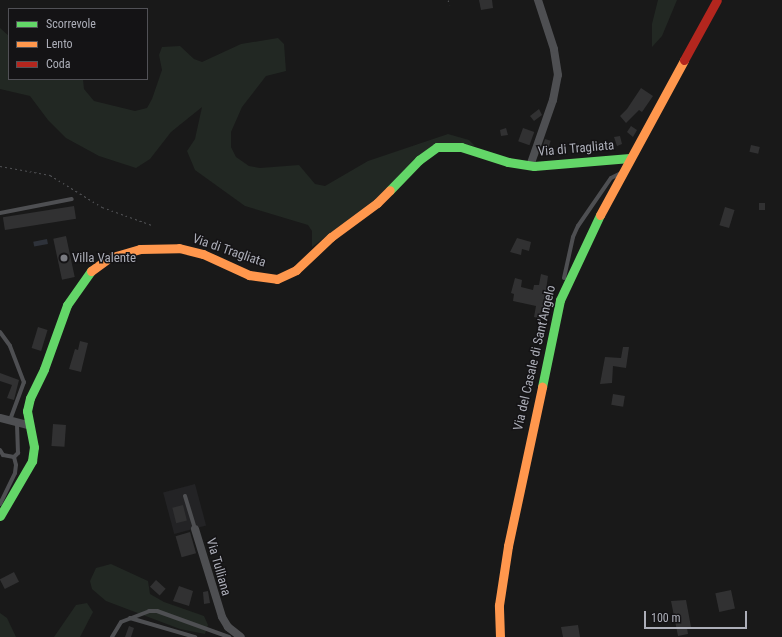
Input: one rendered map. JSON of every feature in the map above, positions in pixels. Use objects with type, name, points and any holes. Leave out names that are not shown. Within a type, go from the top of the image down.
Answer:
[{"type":"street","points":[[530,166],[553,100],[558,75],[554,49],[538,0]]},
{"type":"street","name":"Via del Casale di Sant'Angelo","points":[[500,637],[499,605],[508,546],[544,365],[565,286],[621,174],[717,0]]},
{"type":"street","name":"Via di Tragliata","points":[[0,516],[32,461],[34,447],[28,425],[30,398],[44,369],[67,305],[87,274],[109,258],[140,249],[179,248],[203,254],[250,275],[269,279],[281,278],[296,270],[332,237],[374,206],[419,160],[436,147],[461,147],[530,166],[563,165],[630,158]]},
{"type":"street","points":[[0,418],[28,425]]},
{"type":"street","name":"Via Tulliana","points":[[195,529],[216,603],[224,622],[234,636]]},
{"type":"lane","points":[[565,286],[563,284],[573,237],[611,178],[621,174]]},
{"type":"lane","points":[[0,213],[72,199]]},
{"type":"lane","points":[[0,332],[10,346],[24,382],[13,421],[20,445],[18,454],[14,457]]},
{"type":"lane","points":[[0,450],[4,455],[14,457]]},
{"type":"lane","points":[[0,504],[15,473],[14,457]]},
{"type":"lane","name":"Via Tulliana","points":[[186,496],[195,529]]},
{"type":"lane","points":[[112,637],[121,622],[142,612],[157,611],[234,636]]},
{"type":"lane","points":[[130,617],[195,637]]},
{"type":"path","points":[[448,0],[450,5]]},
{"type":"path","points":[[0,166],[50,175],[102,206],[152,225]]},
{"type":"shaded area","points":[[658,0],[677,0],[662,36],[652,47],[652,24]]},
{"type":"shaded area","points":[[0,28],[8,35],[8,80],[83,80],[84,89],[94,101],[135,111],[147,108],[152,99],[162,70],[159,55],[162,47],[180,46],[194,59],[202,62],[241,44],[278,38],[284,44],[286,71],[266,76],[242,107],[231,132],[231,147],[236,157],[249,166],[260,168],[299,165],[315,184],[325,186],[368,161],[448,134],[469,140],[475,146],[450,143],[312,247],[312,231],[308,225],[245,206],[195,170],[187,151],[195,139],[202,107],[171,132],[150,159],[136,168],[99,156],[66,138],[48,120],[30,96],[0,89]]},
{"type":"shaded area","points":[[47,239],[48,244],[34,247],[33,242]]},
{"type":"shaded area","points":[[195,484],[206,526],[174,534],[163,493]]},
{"type":"shaded area","points":[[111,564],[148,581],[150,594],[164,602],[204,616],[208,625],[205,634],[180,629],[106,601],[92,589],[90,581],[96,568]]},
{"type":"shaded area","points":[[87,603],[93,612],[80,637],[54,637],[76,605]]},
{"type":"shaded area","points":[[0,613],[7,618],[16,637],[0,637]]},
{"type":"building","points":[[479,0],[492,0],[493,8],[481,10]]},
{"type":"building","points":[[641,88],[653,96],[642,112],[639,110],[626,123],[620,116],[627,109]]},
{"type":"building","points":[[539,109],[542,115],[534,121],[530,116]]},
{"type":"building","points":[[631,126],[637,130],[633,137],[627,132]]},
{"type":"building","points":[[506,128],[508,135],[501,136],[500,130]]},
{"type":"building","points":[[523,128],[534,132],[529,145],[518,141]]},
{"type":"building","points":[[620,136],[622,144],[617,146],[614,137]]},
{"type":"building","points":[[545,139],[551,141],[548,149],[542,148]]},
{"type":"building","points":[[751,145],[760,147],[758,154],[749,152]]},
{"type":"building","points":[[759,203],[765,203],[765,210],[759,210]]},
{"type":"building","points":[[74,206],[76,219],[5,230],[3,217]]},
{"type":"building","points":[[725,207],[735,210],[729,228],[719,225]]},
{"type":"building","name":"Villa Valente","points":[[66,236],[75,277],[62,280],[53,239]]},
{"type":"building","points":[[517,238],[531,242],[529,251],[522,249],[521,255],[510,252]]},
{"type":"building","points":[[541,274],[548,276],[542,319],[534,317],[536,306],[513,301],[514,294],[511,293],[515,278],[522,280],[521,287],[533,290],[534,285],[539,285]]},
{"type":"building","points":[[38,327],[48,330],[41,351],[32,348]]},
{"type":"building","points":[[80,341],[88,343],[81,372],[69,369],[75,349],[78,350]]},
{"type":"building","points":[[623,347],[629,347],[626,368],[613,366],[612,383],[600,384],[605,357],[621,358]]},
{"type":"building","points":[[0,373],[19,380],[14,400],[7,398],[12,385],[0,381]]},
{"type":"building","points":[[613,394],[625,396],[623,407],[611,405]]},
{"type":"building","points":[[53,424],[66,425],[64,447],[51,446]]},
{"type":"building","points":[[183,505],[187,521],[176,523],[172,508]]},
{"type":"building","points":[[190,532],[196,553],[182,557],[176,536]]},
{"type":"building","points":[[14,572],[19,582],[5,589],[0,579]]},
{"type":"building","points":[[156,580],[166,589],[160,595],[150,587]]},
{"type":"building","points":[[179,586],[193,591],[189,606],[173,601]]},
{"type":"building","points":[[731,590],[735,609],[719,612],[715,593]]},
{"type":"building","points":[[208,591],[210,603],[204,604],[203,592]]},
{"type":"building","points":[[686,600],[691,627],[687,628],[688,634],[678,636],[671,601]]},
{"type":"building","points":[[578,625],[580,637],[563,637],[561,627]]},
{"type":"building","points":[[129,626],[134,628],[131,637],[125,637]]},
{"type":"traffic: fast","points":[[390,190],[419,160],[437,147],[461,147],[508,162],[534,166],[630,158]]},
{"type":"traffic: fast","points":[[542,387],[560,300],[600,215]]},
{"type":"traffic: fast","points":[[0,516],[32,461],[34,447],[27,411],[30,398],[44,369],[67,305],[91,271]]},
{"type":"traffic: slow","points":[[600,215],[684,60]]},
{"type":"traffic: slow","points":[[91,271],[109,258],[140,249],[179,248],[203,254],[249,275],[277,279],[296,270],[331,237],[377,203],[390,190]]},
{"type":"traffic: slow","points":[[500,637],[499,605],[508,546],[542,387]]},
{"type":"traffic: jam","points":[[684,60],[717,0]]},
{"type":"place","name":"Villa Valente","points":[[64,258]]}]
